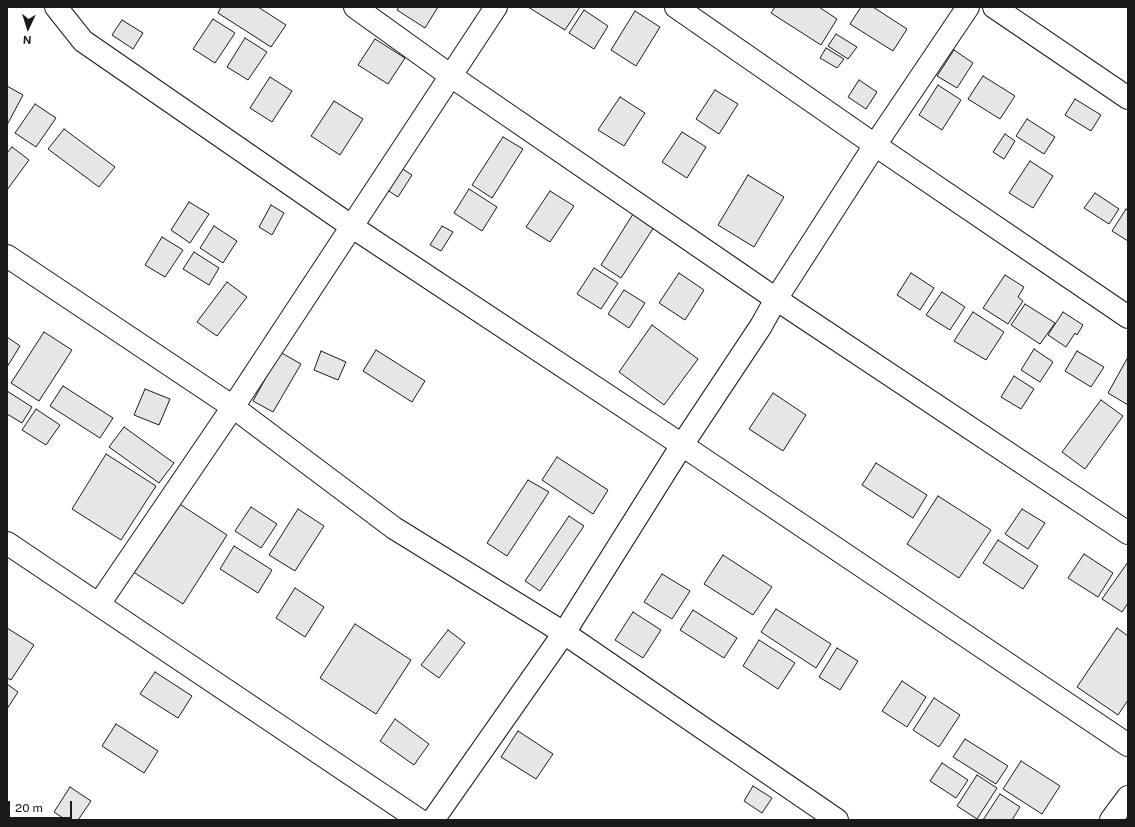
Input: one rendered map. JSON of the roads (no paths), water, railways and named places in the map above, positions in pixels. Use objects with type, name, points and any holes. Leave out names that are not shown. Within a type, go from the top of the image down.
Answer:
[{"type":"street","points":[[56,7],[83,41],[351,226],[682,445],[1128,745]]},
{"type":"street","points":[[355,7],[450,76],[776,299],[1128,533]]},
{"type":"street","points":[[99,604],[233,407],[496,7]]},
{"type":"street","points":[[676,7],[875,145],[1128,317]]},
{"type":"street","points":[[433,820],[564,633],[682,445],[761,326],[776,299],[875,145],[968,7]]},
{"type":"street","points":[[994,7],[1128,98]]},
{"type":"street","points":[[7,256],[233,407],[394,528],[564,633],[837,820]]},
{"type":"street","points":[[7,543],[419,820]]},
{"type":"street","points":[[1111,820],[1128,797]]}]
